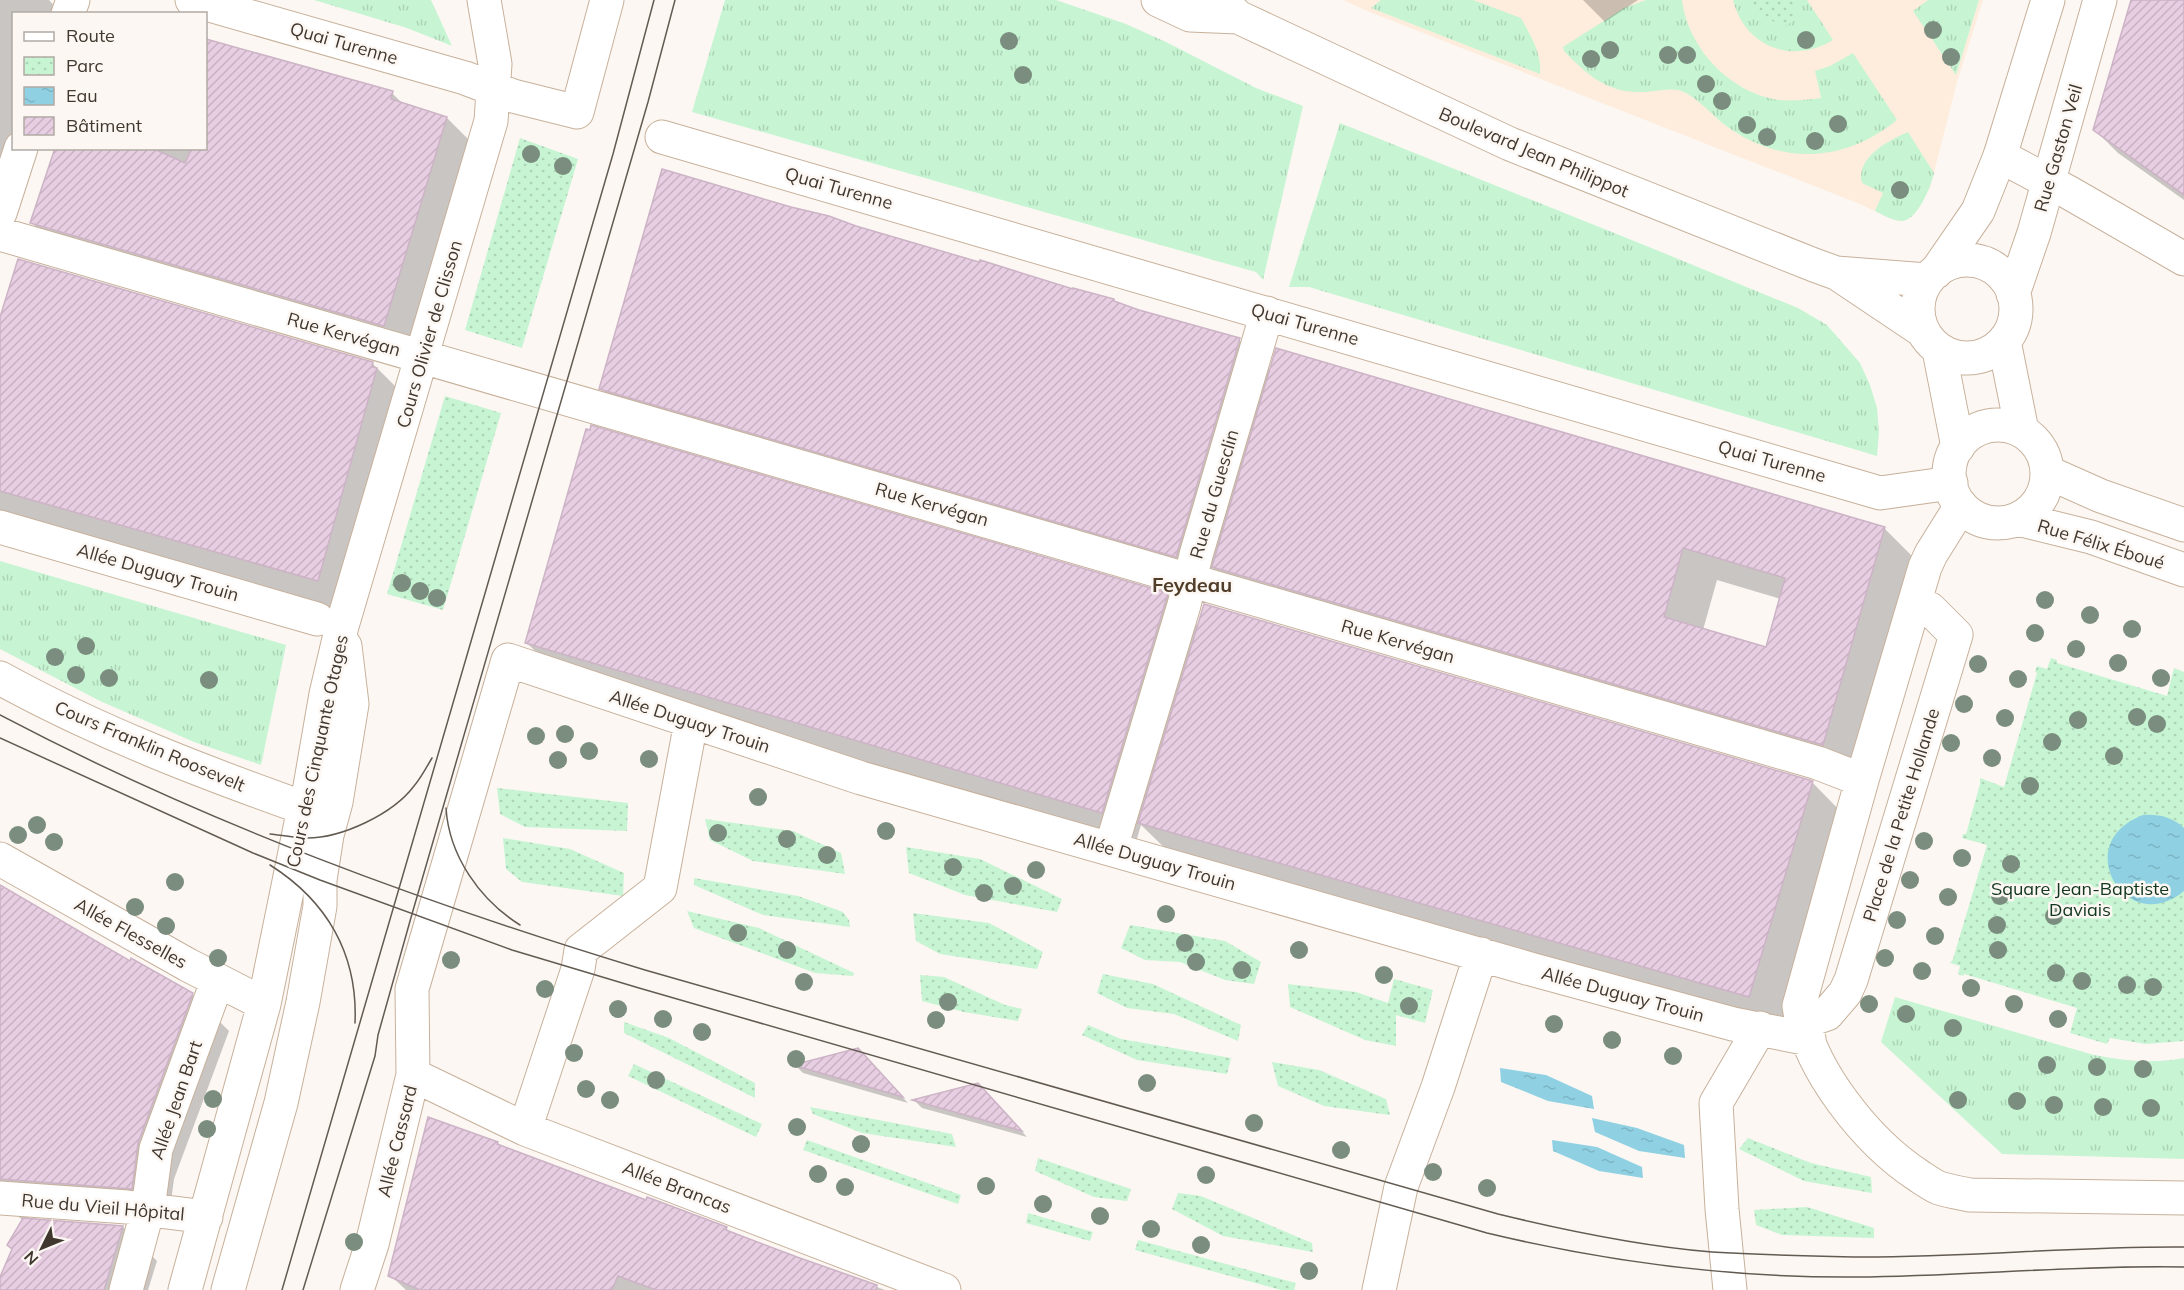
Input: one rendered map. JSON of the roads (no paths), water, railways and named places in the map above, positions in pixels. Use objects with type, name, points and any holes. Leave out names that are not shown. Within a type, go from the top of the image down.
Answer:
[{"type":"street","name":"Quai Turenne","points":[[192,0],[465,78],[513,96],[577,112],[607,0]]},
{"type":"street","name":"Cours Olivier de Clisson","points":[[466,0],[491,39]]},
{"type":"street","name":"Cours Olivier de Clisson","points":[[329,622],[422,356],[491,122],[495,64],[484,0]]},
{"type":"street","name":"Boulevard Jean Philippot","points":[[1158,0],[1190,15],[1229,9],[1510,144],[1836,273],[1931,340]]},
{"type":"street","points":[[1958,447],[1931,340],[1919,318],[1918,305],[1932,276],[1978,211],[2000,156],[2048,0]]},
{"type":"street","name":"Rue Gaston Veil","points":[[2013,294],[2034,234],[2100,0]]},
{"type":"street","name":"Quai Turenne","points":[[662,137],[1880,493],[1956,494]]},
{"type":"street","points":[[0,213],[20,150]]},
{"type":"street","points":[[2000,156],[2184,259]]},
{"type":"street","name":"Rue Kervégan","points":[[0,234],[1806,760],[1862,780]]},
{"type":"street","points":[[1931,340],[1956,357],[1973,358],[1990,352],[2004,341],[2015,319],[2013,294],[2003,276],[1993,268],[1967,261],[1954,262],[1932,276]]},
{"type":"street","name":"Boulevard Jean Philippot","points":[[1836,273],[1932,276]]},
{"type":"street","name":"Rue du Guesclin","points":[[1111,848],[1129,793],[1267,313]]},
{"type":"street","points":[[2004,341],[2022,431]]},
{"type":"street","points":[[1990,426],[2006,426],[2022,431],[2042,451],[2047,472],[2046,486],[2040,500],[2018,519],[2005,522],[1984,521],[1972,515],[1956,494],[1951,464],[1958,447],[1976,431],[1990,426]]},
{"type":"street","points":[[2047,472],[2101,496],[2184,525]]},
{"type":"street","points":[[1956,494],[1930,554],[1862,780],[1799,1006],[1805,1031],[1830,1083],[1864,1127],[1901,1164],[1938,1188],[1970,1195],[2184,1198]]},
{"type":"street","name":"Rue Félix Éboué","points":[[2018,519],[2091,537],[2184,570]]},
{"type":"street","name":"Allée Duguay Trouin","points":[[0,527],[329,622]]},
{"type":"street","name":"Place de la Petite Hollande","points":[[1805,1031],[1827,1014],[1845,993],[1851,980],[1956,635],[1930,609],[1915,602]]},
{"type":"street","name":"Cours des Cinquante Otages","points":[[185,1290],[264,1004],[291,880],[326,694],[329,622]]},
{"type":"street","name":"Cours des Cinquante Otages","points":[[228,1290],[281,1103],[303,1002],[320,906],[320,880],[352,704],[329,622]]},
{"type":"street","name":"Allée Duguay Trouin","points":[[412,989],[508,660],[861,778],[1733,1024],[1760,1029],[1805,1031]]},
{"type":"street","name":"Cours Franklin Roosevelt","points":[[0,678],[38,699],[155,752],[304,808]]},
{"type":"street","points":[[525,1129],[578,969],[581,950],[660,888],[691,722]]},
{"type":"street","name":"Allée Flesselles","points":[[0,859],[218,981],[264,1004]]},
{"type":"street","points":[[1379,1290],[1401,1187],[1438,1087],[1481,954]]},
{"type":"street","name":"Allée Jean Bart","points":[[126,1290],[147,1209],[156,1149],[218,981]]},
{"type":"street","name":"Allée Cassard","points":[[357,1290],[372,1244],[413,1075],[412,989]]},
{"type":"street","points":[[1730,1290],[1722,1209],[1716,1103],[1760,1029]]},
{"type":"street","name":"Allée Brancas","points":[[413,1075],[525,1129],[944,1290]]},
{"type":"street","name":"Rue du Vieil Hôpital","points":[[0,1198],[147,1209],[206,1217]]},
{"type":"water","points":[[2143,815],[2165,817],[2184,828],[2184,891],[2163,903],[2143,903],[2126,895],[2114,882],[2108,864],[2110,845],[2121,828]]},
{"type":"water","points":[[1500,1068],[1546,1075],[1592,1096],[1594,1109],[1548,1101],[1501,1082]]},
{"type":"water","points":[[1592,1118],[1637,1128],[1684,1145],[1685,1158],[1639,1151],[1595,1132]]},
{"type":"water","points":[[1552,1140],[1597,1147],[1642,1167],[1643,1178],[1599,1171],[1553,1151]]},
{"type":"tram line","points":[[282,1290],[613,154],[654,0]]},
{"type":"tram line","points":[[303,1290],[375,1056],[378,1035],[412,914],[648,102],[675,0]]},
{"type":"tram line","points":[[0,715],[156,791],[236,825],[316,858],[480,917],[645,970],[1498,1214],[1631,1242],[1747,1254],[1894,1257],[2101,1248],[2184,1247]]},
{"type":"tram line","points":[[0,738],[253,853],[512,950],[1487,1233],[1625,1260],[1764,1275],[1857,1277],[2184,1267]]},
{"type":"tram line","points":[[270,834],[302,838],[321,837],[336,834],[366,822],[380,815],[405,796],[419,780],[432,758]]},
{"type":"tram line","points":[[446,808],[453,843],[469,875],[492,903],[520,925]]},
{"type":"tram line","points":[[270,865],[308,895],[335,932],[351,974],[355,998],[355,1023]]},
{"type":"district","name":"Feydeau","points":[[1192,584]]},
{"type":"park label","name":"Square Jean-Baptiste Daviais","points":[[2080,898]]}]
